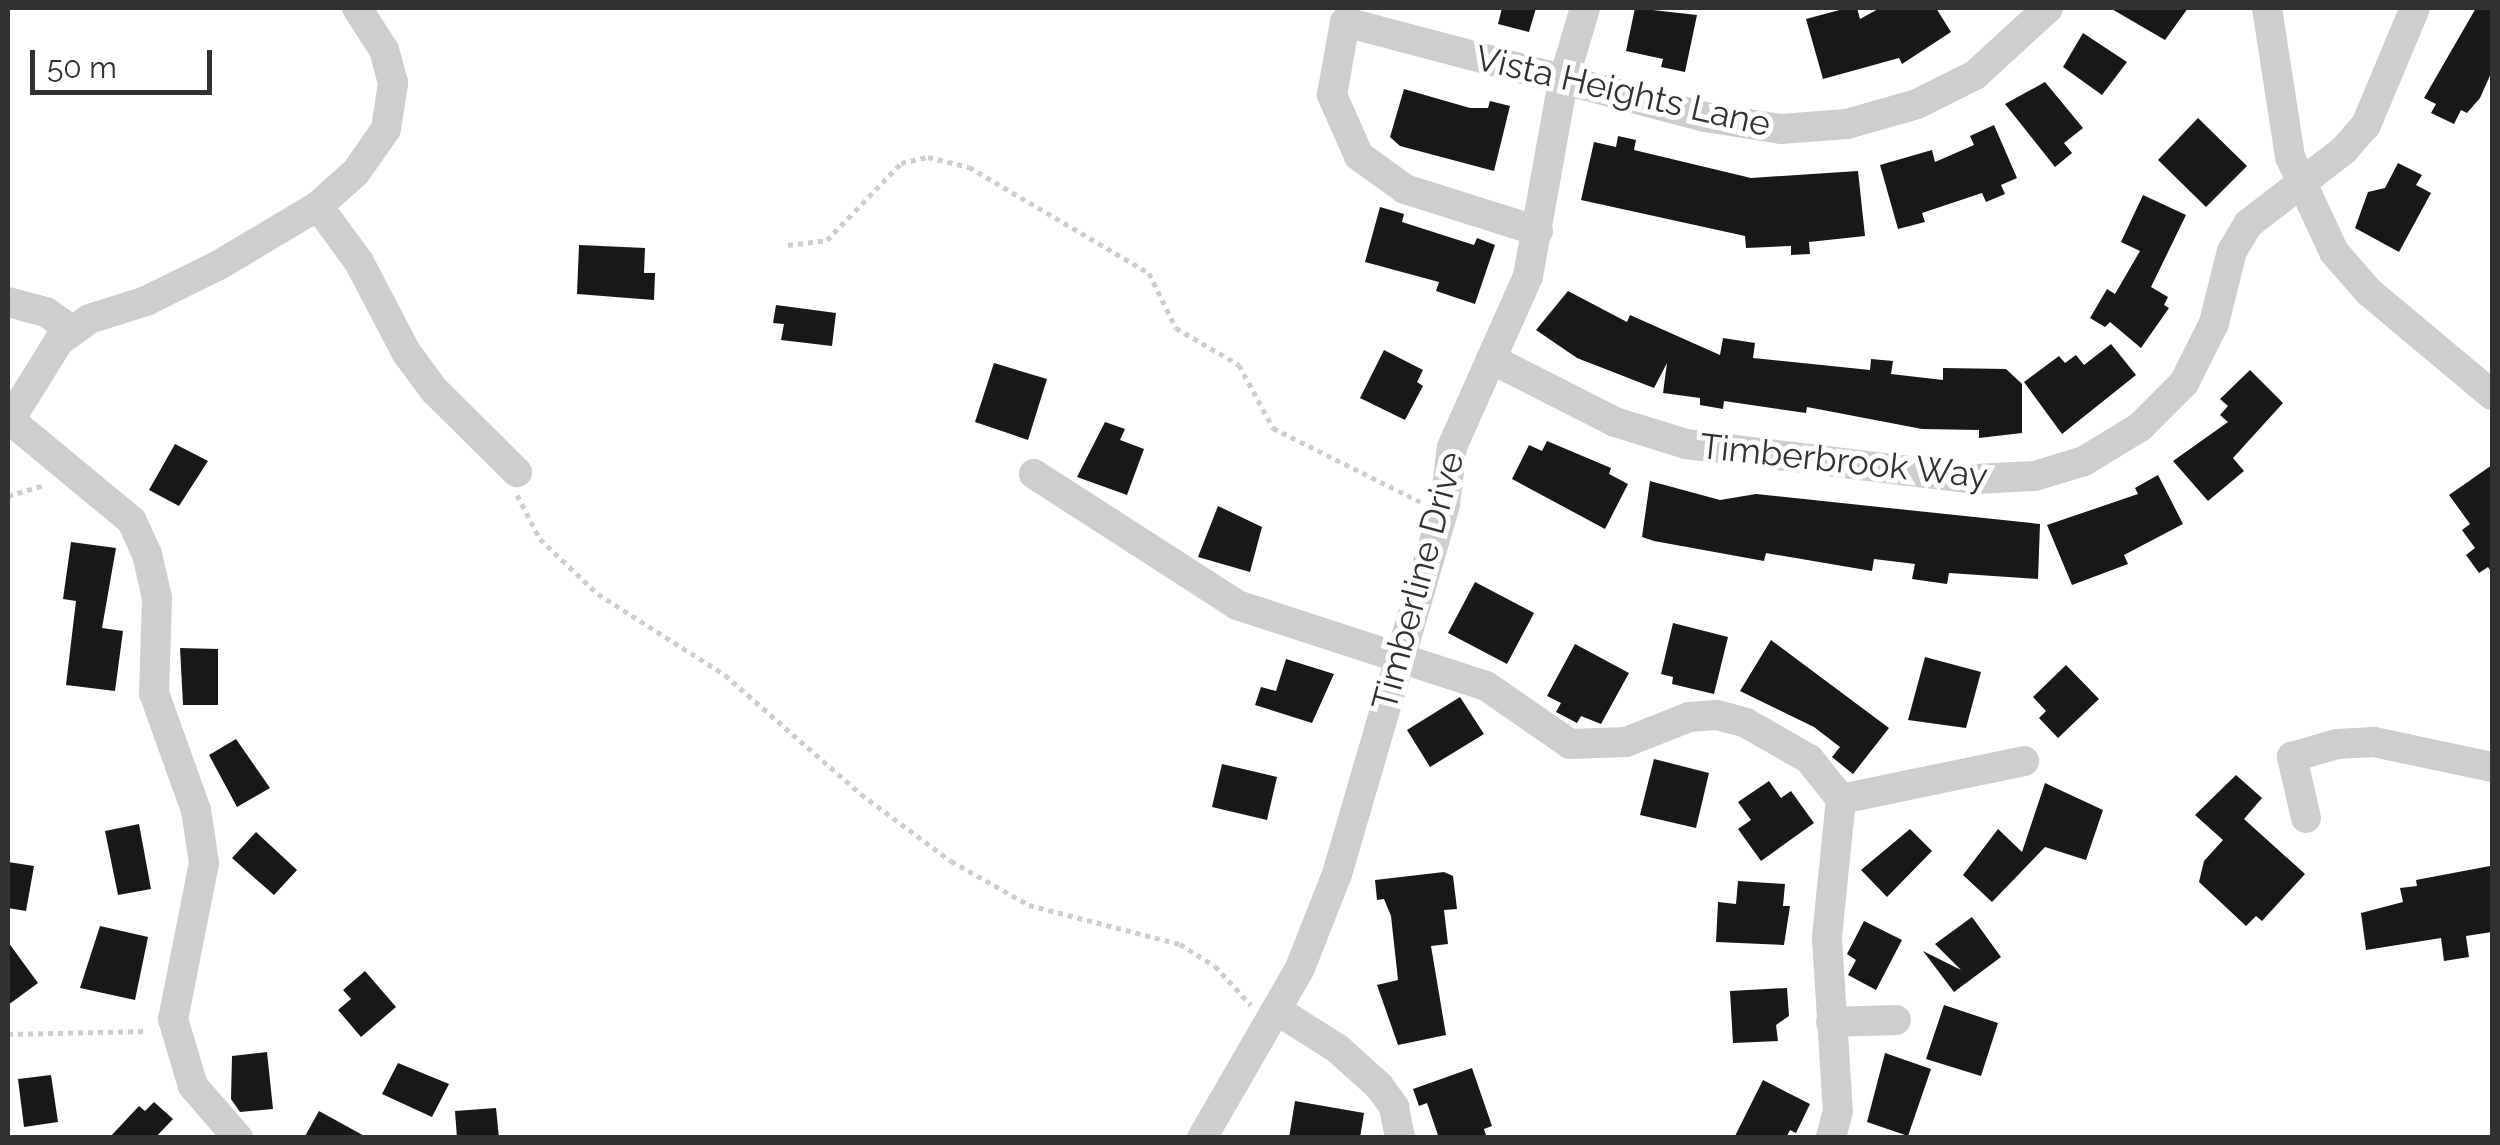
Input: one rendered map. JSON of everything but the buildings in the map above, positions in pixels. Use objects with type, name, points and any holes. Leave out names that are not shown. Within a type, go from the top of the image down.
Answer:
[{"type":"street","points":[[238,1138],[193,1086],[173,1019],[204,862],[196,810],[154,693],[157,598],[147,554],[132,522],[9,421],[59,341],[73,330],[219,265],[318,206],[374,150],[392,106],[384,50],[357,8]]},
{"type":"street","name":"Timberline Drive","points":[[1202,1138],[1273,1018],[1337,874],[1442,513],[1452,448],[1528,276],[1563,82],[1585,8]]},
{"type":"street","name":"Vista Heights Lane","points":[[1538,231],[1405,188],[1359,156],[1332,94],[1345,22],[1563,82],[1781,129],[1847,124],[1918,104],[1975,76],[2048,8]]},
{"type":"street","points":[[2267,8],[2290,158],[2334,252],[2369,292],[2492,394]]},
{"type":"street","name":"Timberbrook Way","points":[[1491,358],[1615,422],[1667,440],[1976,479],[2035,476],[2116,444],[2165,406],[2202,354],[2232,251],[2248,224],[2304,182],[2366,125],[2415,8]]},
{"type":"street","points":[[318,206],[360,262],[406,352],[434,390],[518,472]]},
{"type":"street","points":[[8,302],[46,312],[73,330]]},
{"type":"street","points":[[1034,474],[1236,605],[1486,686],[1570,744],[1626,742],[1689,717],[1746,723],[1809,759],[1841,799],[1828,938],[1838,1110],[1831,1138]]},
{"type":"street","points":[[2306,818],[2292,757],[2337,744],[2374,742],[2492,767]]},
{"type":"street","points":[[1841,799],[2024,761]]},
{"type":"street","points":[[1273,1018],[1338,1048],[1378,1086],[1394,1108],[1400,1138]]},
{"type":"street","points":[[1831,1022],[1896,1020]]},
{"type":"path","points":[[788,245],[827,240],[901,162],[928,157],[969,167],[1150,273],[1176,328],[1240,365],[1273,428],[1442,513]]},
{"type":"path","points":[[518,472],[516,494],[526,516],[560,562],[725,675],[910,831],[1029,905],[1196,953],[1273,1018]]},
{"type":"path","points":[[8,1034],[135,1036],[173,1019]]}]
